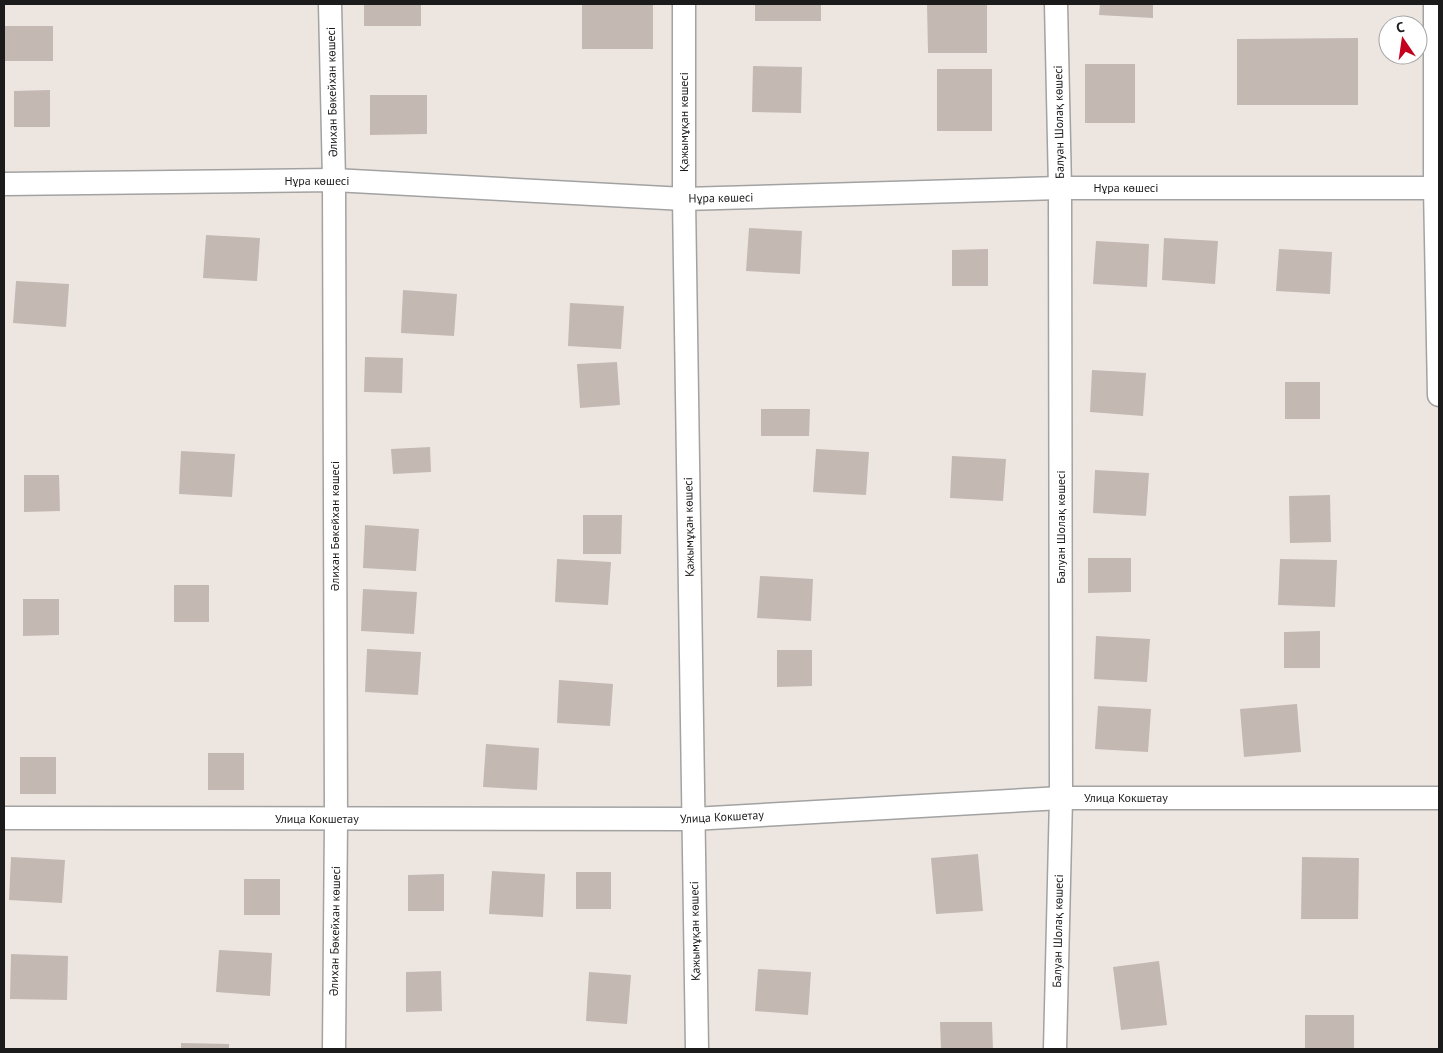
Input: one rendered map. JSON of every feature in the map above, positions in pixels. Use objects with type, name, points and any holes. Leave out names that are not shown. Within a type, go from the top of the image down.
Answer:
[{"type":"street","name":"Әлихан Бөкейхан көшесі","points":[[330,4],[334,180],[336,820],[334,1049]]},
{"type":"street","name":"Қажымұқан көшесі","points":[[684,4],[684,199],[697,1049]]},
{"type":"street","name":"Балуан Шолақ көшесі","points":[[1055,1049],[1061,798],[1060,188],[1056,4]]},
{"type":"street","points":[[1435,4],[1439,395]]},
{"type":"street","name":"Нұра көшесі","points":[[4,184],[334,180],[684,199],[1060,188],[1437,188]]},
{"type":"street","name":"Улица Кокшетау","points":[[4,818],[336,820],[693,819],[1061,798],[1439,798]]},
{"type":"building","points":[[364,4],[421,4],[421,26],[364,26]]},
{"type":"building","points":[[582,4],[653,4],[653,49],[582,49]]},
{"type":"building","points":[[755,4],[821,4],[821,21],[755,21]]},
{"type":"building","points":[[927,4],[987,4],[987,53],[928,53]]},
{"type":"building","points":[[1100,4],[1153,4],[1153,18],[1099,15]]},
{"type":"building","points":[[4,26],[53,26],[53,61],[4,61]]},
{"type":"building","points":[[1358,38],[1358,105],[1237,105],[1237,39]]},
{"type":"building","points":[[1085,64],[1135,64],[1135,123],[1085,123]]},
{"type":"building","points":[[753,66],[802,67],[801,113],[752,112]]},
{"type":"building","points":[[937,69],[992,69],[992,131],[937,131]]},
{"type":"building","points":[[50,90],[50,127],[14,127],[14,91]]},
{"type":"building","points":[[370,95],[427,95],[427,134],[370,135]]},
{"type":"building","points":[[749,228],[802,231],[800,274],[746,271]]},
{"type":"building","points":[[206,235],[260,238],[257,281],[203,278]]},
{"type":"building","points":[[1164,238],[1218,241],[1215,284],[1162,280]]},
{"type":"building","points":[[1096,241],[1149,244],[1147,287],[1093,284]]},
{"type":"building","points":[[988,249],[988,286],[952,286],[952,250]]},
{"type":"building","points":[[1279,249],[1332,252],[1330,294],[1276,291]]},
{"type":"building","points":[[16,281],[69,284],[66,327],[13,323]]},
{"type":"building","points":[[403,290],[457,294],[454,336],[401,333]]},
{"type":"building","points":[[570,303],[624,306],[621,349],[568,346]]},
{"type":"building","points":[[365,357],[403,358],[402,393],[364,392]]},
{"type":"building","points":[[617,362],[620,405],[580,408],[577,364]]},
{"type":"building","points":[[1092,370],[1146,373],[1143,416],[1090,412]]},
{"type":"building","points":[[1285,382],[1320,382],[1320,419],[1285,419]]},
{"type":"building","points":[[761,409],[810,409],[809,436],[761,436]]},
{"type":"building","points":[[430,447],[431,472],[393,474],[391,449]]},
{"type":"building","points":[[816,449],[869,452],[866,495],[813,492]]},
{"type":"building","points":[[181,451],[235,454],[232,497],[179,494]]},
{"type":"building","points":[[952,456],[1006,459],[1003,501],[950,498]]},
{"type":"building","points":[[1095,470],[1149,473],[1146,516],[1093,513]]},
{"type":"building","points":[[24,475],[59,475],[60,511],[24,512]]},
{"type":"building","points":[[1330,495],[1331,542],[1290,543],[1289,496]]},
{"type":"building","points":[[583,515],[622,515],[621,554],[583,554]]},
{"type":"building","points":[[365,525],[419,529],[416,571],[363,568]]},
{"type":"building","points":[[1088,558],[1131,558],[1131,592],[1088,593]]},
{"type":"building","points":[[557,559],[611,562],[608,605],[555,602]]},
{"type":"building","points":[[1280,559],[1337,560],[1335,607],[1278,605]]},
{"type":"building","points":[[760,576],[813,579],[811,621],[757,618]]},
{"type":"building","points":[[174,585],[209,585],[209,622],[174,622]]},
{"type":"building","points":[[363,589],[417,592],[414,634],[361,631]]},
{"type":"building","points":[[23,599],[59,599],[59,635],[23,636]]},
{"type":"building","points":[[1320,631],[1320,668],[1284,668],[1284,632]]},
{"type":"building","points":[[1096,636],[1150,639],[1147,682],[1094,679]]},
{"type":"building","points":[[367,649],[421,652],[418,695],[365,692]]},
{"type":"building","points":[[777,650],[812,650],[812,686],[777,687]]},
{"type":"building","points":[[559,680],[613,684],[610,726],[557,723]]},
{"type":"building","points":[[1297,704],[1301,752],[1244,757],[1240,709]]},
{"type":"building","points":[[1098,706],[1151,709],[1148,752],[1095,749]]},
{"type":"building","points":[[486,744],[539,748],[537,790],[483,787]]},
{"type":"building","points":[[208,753],[244,753],[244,790],[208,790]]},
{"type":"building","points":[[20,757],[56,757],[56,794],[20,794]]},
{"type":"building","points":[[978,854],[983,911],[936,914],[931,858]]},
{"type":"building","points":[[11,857],[65,860],[62,903],[9,900]]},
{"type":"building","points":[[1302,857],[1359,858],[1358,919],[1301,919]]},
{"type":"building","points":[[492,871],[545,874],[543,917],[489,914]]},
{"type":"building","points":[[576,872],[611,872],[611,909],[576,909]]},
{"type":"building","points":[[444,874],[444,911],[408,911],[408,875]]},
{"type":"building","points":[[244,879],[280,879],[280,915],[244,915]]},
{"type":"building","points":[[219,950],[272,953],[270,996],[216,992]]},
{"type":"building","points":[[11,954],[68,956],[67,1000],[10,999]]},
{"type":"building","points":[[1159,961],[1167,1025],[1121,1030],[1113,967]]},
{"type":"building","points":[[758,969],[811,972],[808,1015],[755,1011]]},
{"type":"building","points":[[441,971],[442,1011],[406,1012],[406,972]]},
{"type":"building","points":[[589,972],[631,975],[627,1024],[586,1021]]},
{"type":"building","points":[[1305,1015],[1354,1015],[1354,1049],[1305,1049]]},
{"type":"building","points":[[940,1022],[992,1022],[993,1049],[941,1049]]},
{"type":"building","points":[[181,1043],[229,1044],[229,1049],[181,1049]]}]
